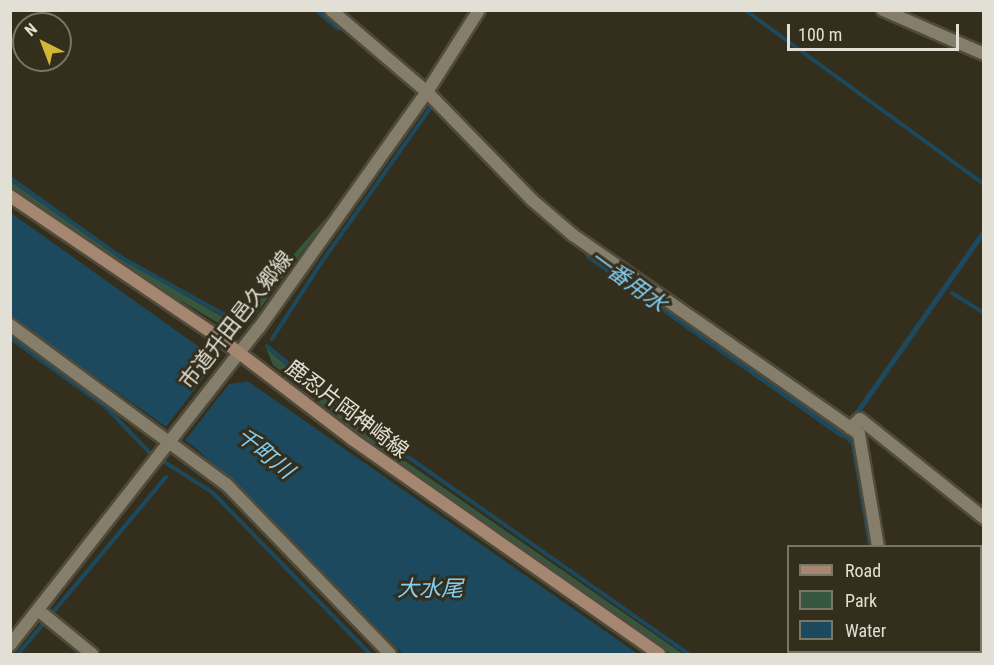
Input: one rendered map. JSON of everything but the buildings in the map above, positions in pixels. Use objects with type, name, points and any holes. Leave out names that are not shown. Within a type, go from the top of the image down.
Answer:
[{"type":"main road","name":"鹿忍片岡神崎線","points":[[10,196],[238,352],[352,439],[659,654]]},
{"type":"street","points":[[331,10],[427,92],[532,200],[573,235],[859,434],[878,545]]},
{"type":"street","name":"市道升田邑久郷線","points":[[10,645],[45,616],[147,471],[238,352],[427,92],[479,10]]},
{"type":"street","points":[[883,10],[984,54]]},
{"type":"street","points":[[10,325],[226,484],[390,654]]},
{"type":"street","points":[[848,426],[860,419],[984,518]]},
{"type":"street","points":[[45,616],[92,654]]},
{"type":"green space","points":[[10,181],[118,257],[235,324],[225,327],[134,273],[11,189]]},
{"type":"green space","points":[[329,215],[251,321],[241,315],[309,237]]},
{"type":"green space","points":[[266,348],[369,436],[683,654],[671,654],[367,441],[273,365]]},
{"type":"green space","points":[[982,633],[983,654],[935,654],[982,653]]},
{"type":"water","name":"大水尾","points":[[11,213],[638,654],[403,654],[196,448],[11,317]]},
{"type":"water","points":[[983,229],[983,238],[847,432],[856,441],[875,545],[868,545],[851,445],[840,433]]},
{"type":"pier","points":[[208,349],[252,381],[229,384],[183,443],[164,429],[206,375]]},
{"type":"waterway","name":"一番用水","points":[[322,10],[340,25]]},
{"type":"waterway","points":[[745,10],[984,184]]},
{"type":"waterway","points":[[272,339],[321,263],[431,107]]},
{"type":"waterway","points":[[10,178],[122,258],[234,320]]},
{"type":"waterway","name":"一番用水","points":[[591,254],[843,432]]},
{"type":"waterway","points":[[952,293],[984,313]]},
{"type":"waterway","points":[[10,338],[106,407],[150,453],[212,492],[370,654]]},
{"type":"waterway","points":[[267,346],[357,421],[688,654]]},
{"type":"waterway","points":[[18,654],[166,477]]},
{"type":"water label","name":"千町川","points":[[265,453]]}]
